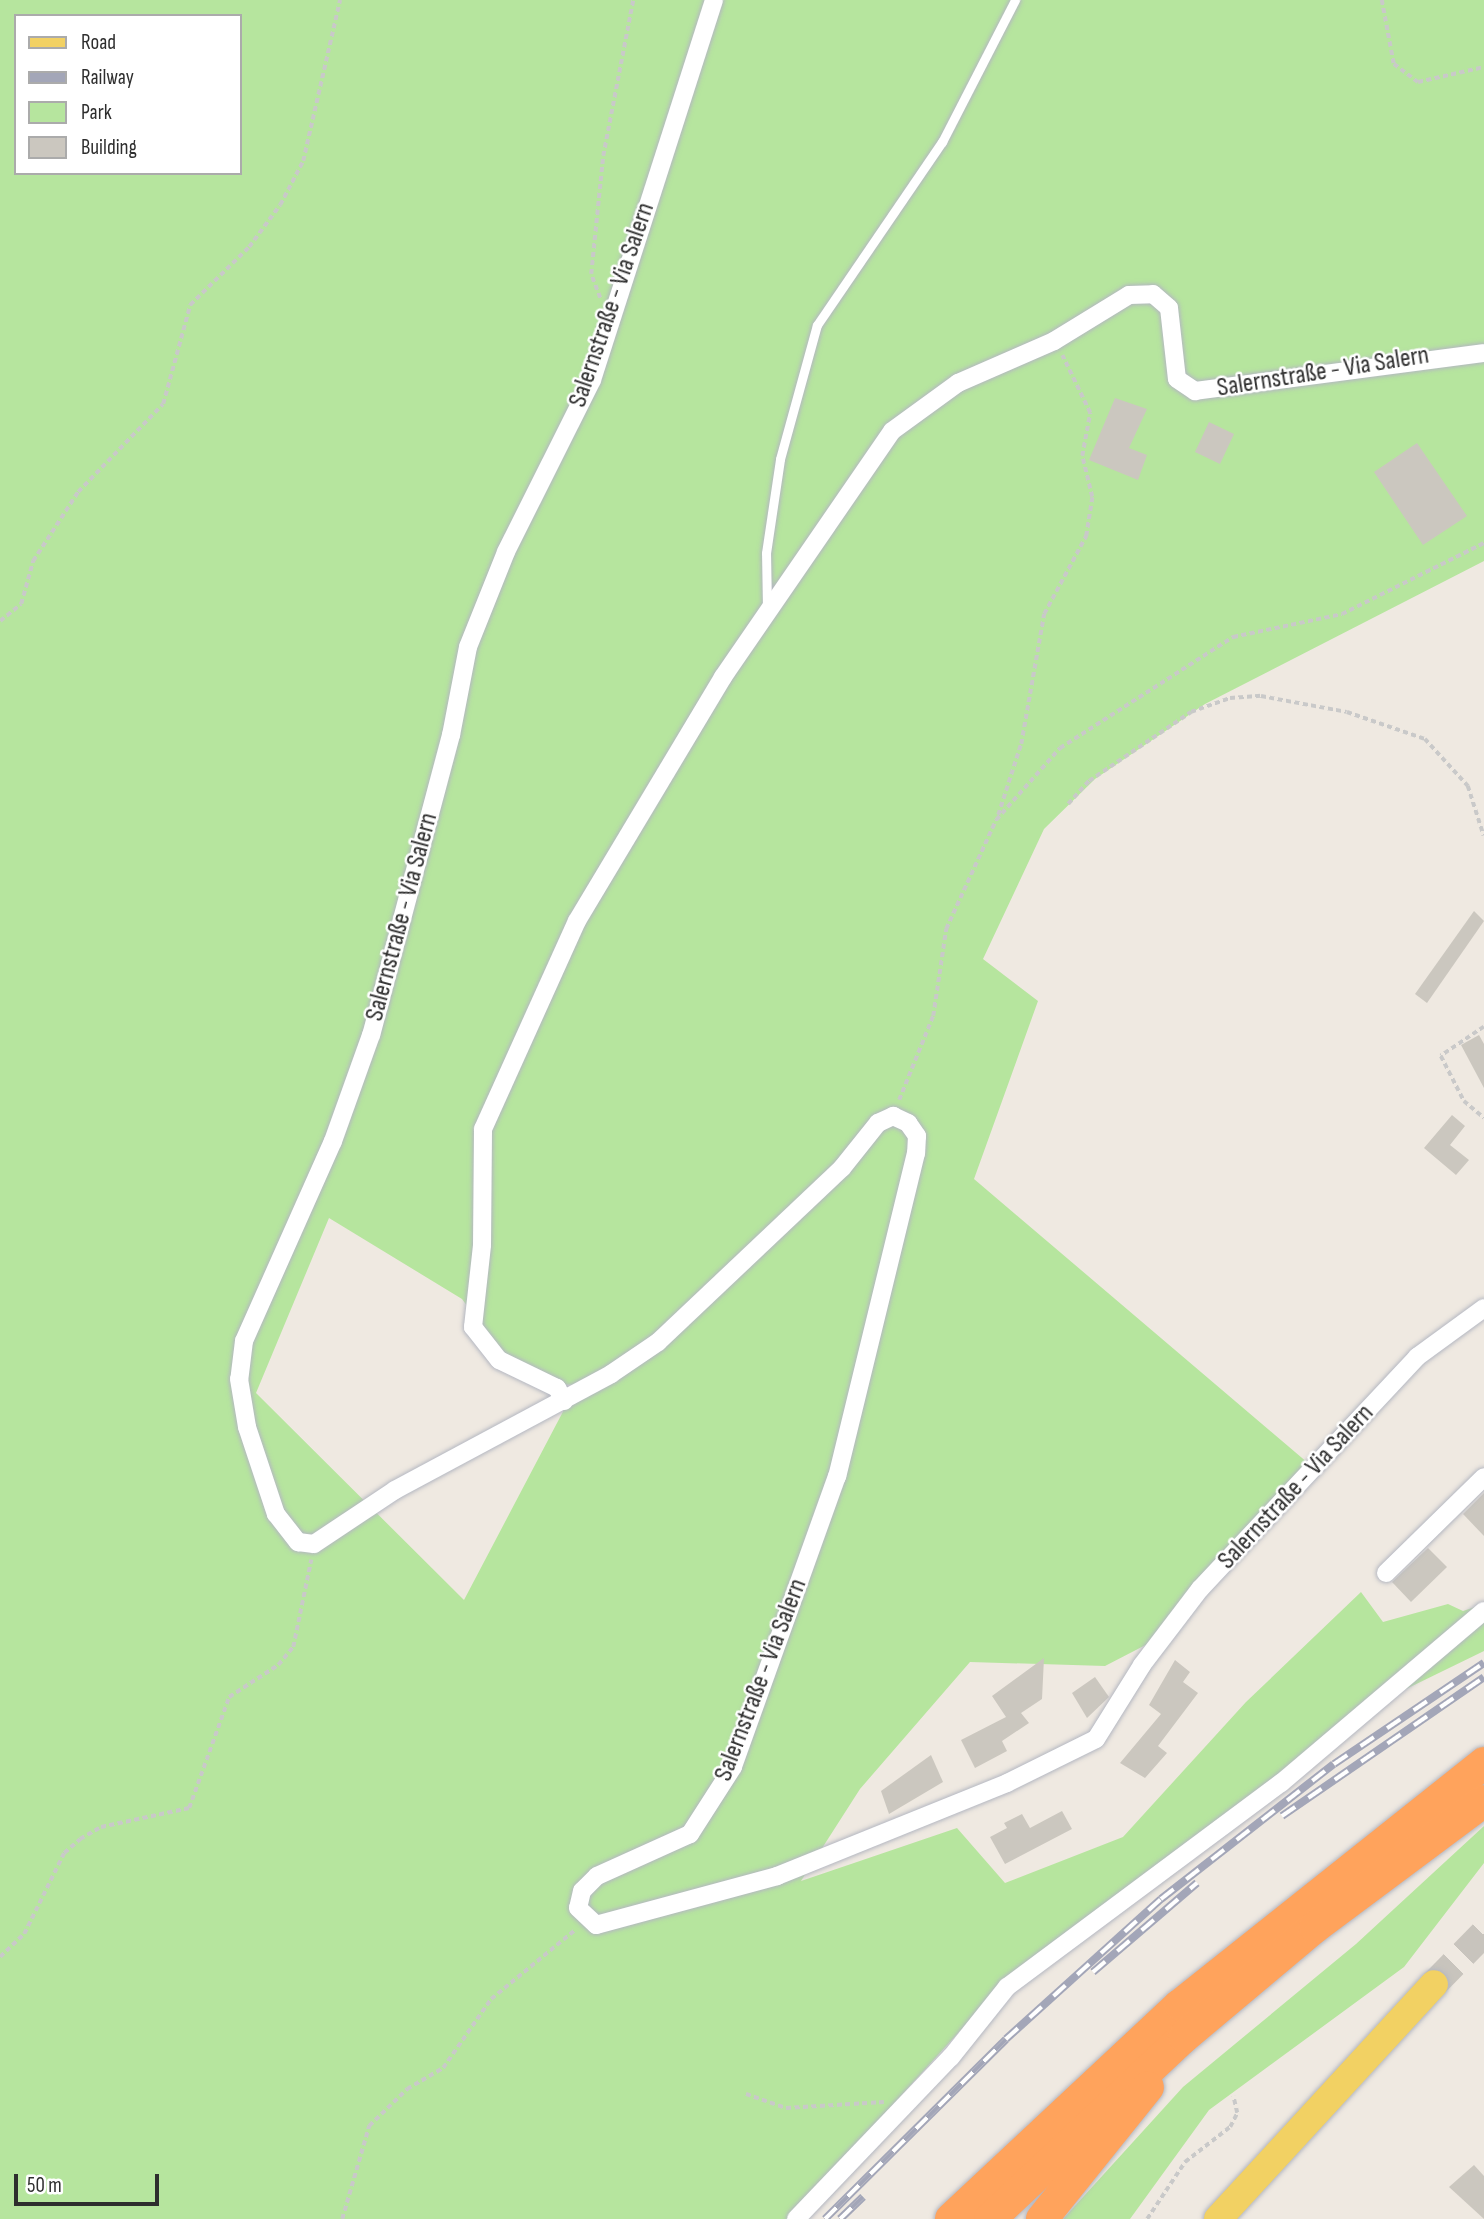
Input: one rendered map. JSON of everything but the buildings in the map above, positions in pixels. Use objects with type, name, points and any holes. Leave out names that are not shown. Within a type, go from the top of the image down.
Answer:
[{"type":"highway","points":[[951,2219],[1180,2005],[1484,1763]]},
{"type":"highway","points":[[990,2219],[1184,2037],[1315,1927],[1484,1801]]},
{"type":"highway","points":[[1042,2219],[1184,2037]]},
{"type":"main road","points":[[1218,2219],[1434,1984]]},
{"type":"street","name":"Salernstraße - Via Salern","points":[[314,1544],[298,1542],[260,1478],[239,1379],[244,1341],[333,1141],[371,1035],[452,735],[468,647],[506,552],[592,380],[714,0]]},
{"type":"street","name":"Salernstraße - Via Salern","points":[[564,1401],[557,1388],[499,1360],[473,1327],[482,1245],[483,1129],[577,921],[767,611],[892,431],[958,383],[1055,341],[1129,295],[1153,294],[1169,308],[1177,379],[1195,391],[1484,353]]},
{"type":"street","name":"Salernstraße - Via Salern","points":[[893,1116],[917,1136],[916,1153],[837,1476],[733,1767],[690,1834],[597,1876],[582,1891],[578,1908],[586,1922],[596,1926],[777,1876],[1007,1783],[1096,1739],[1142,1665],[1200,1589],[1417,1357],[1484,1308]]},
{"type":"street","points":[[314,1544],[395,1490],[564,1401],[658,1342],[842,1168],[878,1123],[893,1116]]},
{"type":"street","points":[[1385,1573],[1484,1477]]},
{"type":"street","points":[[796,2219],[913,2098],[1007,1987],[1326,1747],[1484,1611]]},
{"type":"lane","points":[[767,611],[766,553],[780,458],[817,325],[942,142],[1015,0]]},
{"type":"path","points":[[0,621],[21,604],[33,561],[78,492],[163,404],[190,305],[249,247],[281,205],[303,161],[340,0]]},
{"type":"path","points":[[610,323],[591,274],[603,156],[633,0]]},
{"type":"path","points":[[1382,0],[1394,64],[1418,82],[1484,67]]},
{"type":"path","points":[[893,1116],[933,1016],[939,947],[996,820],[1021,744],[1044,614],[1086,536],[1092,497],[1082,456],[1090,413],[1055,341]]},
{"type":"path","points":[[996,820],[1070,738],[1233,638],[1342,614],[1484,543]]},
{"type":"path","points":[[1068,804],[1089,781],[1191,712],[1230,698],[1261,696],[1347,712],[1425,739],[1468,786],[1484,836]]},
{"type":"path","points":[[1484,1027],[1441,1056],[1464,1101],[1484,1118]]},
{"type":"path","points":[[0,1957],[24,1934],[64,1853],[80,1839],[101,1827],[189,1808],[229,1697],[278,1665],[293,1647],[314,1544]]},
{"type":"path","points":[[341,2219],[369,2126],[407,2090],[443,2068],[491,1999],[586,1922]]},
{"type":"path","points":[[746,2094],[786,2108],[913,2098]]},
{"type":"path","points":[[1147,2219],[1185,2161],[1230,2127],[1237,2113],[1233,2096]]},
{"type":"green space","points":[[0,0],[1484,0],[1484,561],[1205,704],[1095,779],[1044,829],[983,959],[1038,1001],[974,1179],[1315,1469],[1163,1636],[1105,1666],[970,1662],[860,1789],[801,1881],[957,1828],[1005,1883],[1123,1837],[1246,1702],[1361,1592],[1383,1622],[1448,1604],[1463,1611],[1484,1604],[1484,1651],[1365,1709],[1008,1978],[789,2219],[0,2219]],"holes":[[[329,1218],[462,1299],[507,1360],[551,1384],[577,1385],[464,1600],[256,1393]]]},
{"type":"green space","points":[[1484,1826],[1484,1863],[1404,1967],[1209,2110],[1130,2219],[1063,2219],[1183,2087],[1356,1944]]},
{"type":"tunnel","points":[[1434,1984],[1484,1933]]},
{"type":"railway","points":[[825,2219],[1006,2039],[1161,1899],[1334,1764],[1484,1663]]},
{"type":"railway","points":[[1282,1816],[1484,1677]]},
{"type":"railway","points":[[1093,1972],[1197,1883]]},
{"type":"railway","points":[[840,2219],[863,2197]]}]
